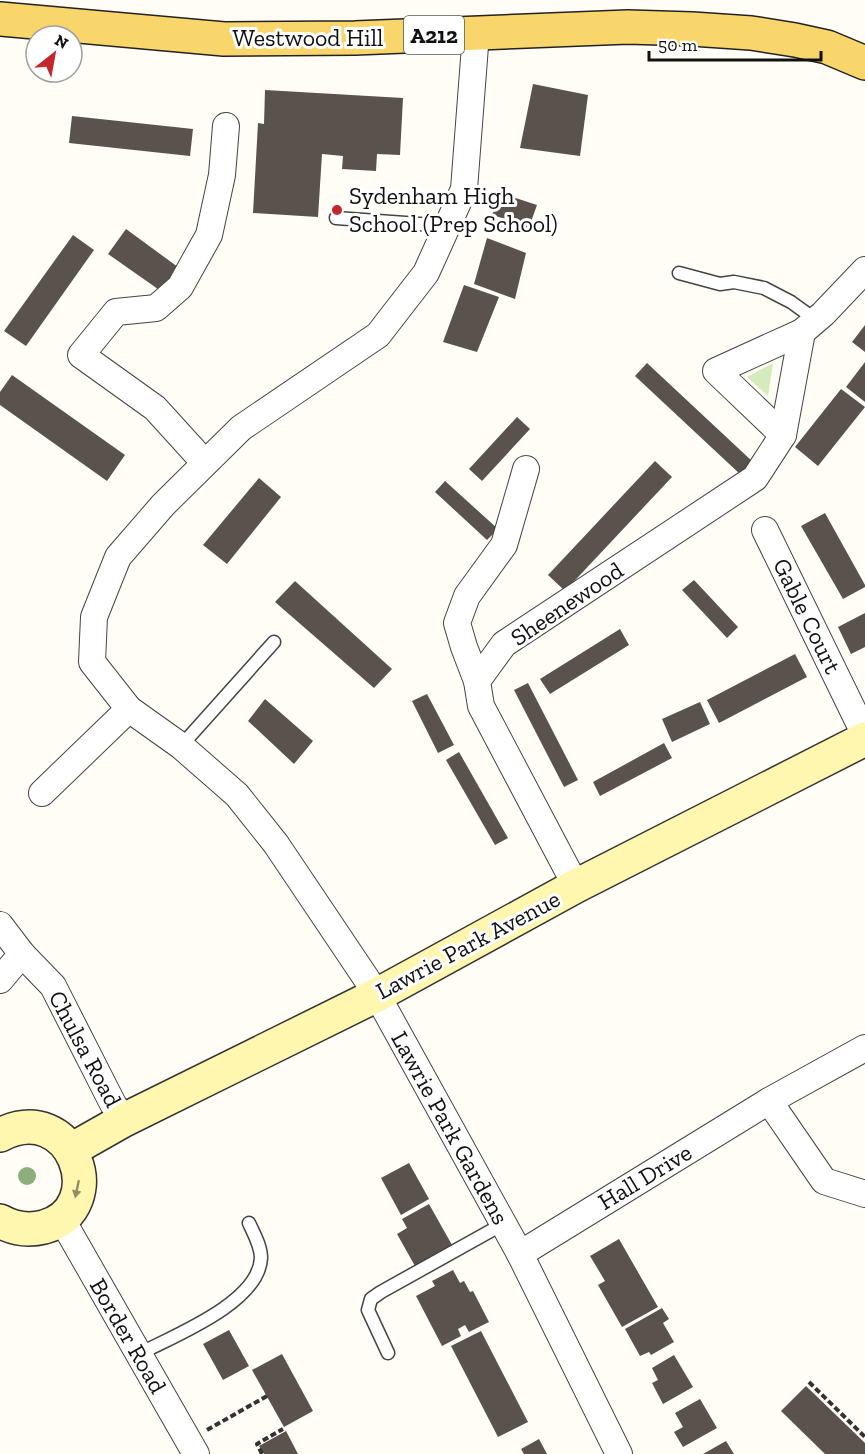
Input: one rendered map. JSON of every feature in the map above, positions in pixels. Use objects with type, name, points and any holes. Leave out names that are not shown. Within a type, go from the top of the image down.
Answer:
[{"type":"main road","name":"Westwood Hill","points":[[0,19],[224,39],[354,38],[628,27],[751,33],[827,47],[865,63]]},
{"type":"street","name":"Lawrie Park Gardens","points":[[476,33],[464,189],[426,273],[378,335],[241,428],[163,505],[118,557],[94,617],[92,662],[129,709],[181,746],[237,795],[276,844],[377,995],[520,1254],[619,1454]]},
{"type":"street","points":[[205,463],[155,408],[81,355],[116,312],[156,308],[180,288],[209,235],[222,175],[226,126]]},
{"type":"street","points":[[783,435],[716,371],[809,326],[865,270]]},
{"type":"street","name":"Sheenewood","points":[[477,681],[504,644],[755,478],[783,435],[809,326]]},
{"type":"street","points":[[526,469],[504,545],[467,596],[457,622],[477,681],[481,706],[576,886]]},
{"type":"street","name":"Gable Court","points":[[765,530],[865,737]]},
{"type":"street","points":[[42,793],[129,709]]},
{"type":"street","name":"Lawrie Park Avenue","points":[[71,1150],[123,1120],[377,995],[576,886],[865,737]]},
{"type":"street","name":"Chulsa Road","points":[[0,925],[22,954],[53,986],[123,1120]]},
{"type":"street","points":[[0,980],[22,954]]},
{"type":"street","name":"Hall Drive","points":[[520,1254],[769,1101],[865,1048]]},
{"type":"street","points":[[769,1101],[824,1181],[865,1194]]},
{"type":"street","points":[[0,1136],[24,1127],[51,1132],[71,1150],[80,1176],[73,1204],[61,1218],[49,1226],[22,1230],[0,1221]]},
{"type":"street","name":"Border Road","points":[[61,1218],[192,1447]]},
{"type":"lane","points":[[336,218],[447,226]]},
{"type":"lane","points":[[679,273],[720,284],[734,282],[764,288],[790,302],[809,326]]},
{"type":"lane","points":[[181,746],[274,642]]},
{"type":"lane","points":[[139,1354],[225,1307],[251,1284],[259,1270],[261,1256],[249,1223]]},
{"type":"lane","points":[[388,1353],[368,1310],[371,1299],[414,1272],[502,1224]]},
{"type":"path","points":[[809,1382],[865,1437]]},
{"type":"path","points":[[192,1447],[267,1396]]},
{"type":"path","points":[[262,1454],[257,1444],[283,1429]]},
{"type":"green space","points":[[773,363],[768,396],[747,377]]},
{"type":"building","points":[[533,84],[588,95],[580,156],[520,148]]},
{"type":"building","points":[[265,90],[403,98],[400,155],[377,154],[376,171],[342,169],[343,156],[322,154],[318,217],[253,213],[258,123],[264,124]]},
{"type":"building","points":[[72,116],[193,129],[190,156],[69,143]]},
{"type":"building","points":[[500,193],[537,205],[528,230],[518,226],[515,235],[500,231],[502,218],[492,215]]},
{"type":"building","points":[[126,229],[182,270],[165,294],[108,254]]},
{"type":"building","points":[[73,235],[94,250],[26,346],[4,331]]},
{"type":"building","points":[[487,238],[526,253],[515,299],[474,284]]},
{"type":"building","points":[[464,285],[499,297],[477,352],[443,342]]},
{"type":"building","points":[[865,325],[865,352],[852,342]]},
{"type":"building","points":[[865,362],[865,402],[846,387]]},
{"type":"building","points":[[647,363],[753,462],[741,475],[635,376]]},
{"type":"building","points":[[12,375],[125,455],[107,481],[0,405],[0,392]]},
{"type":"building","points":[[841,389],[865,407],[818,466],[795,447]]},
{"type":"building","points":[[517,417],[530,429],[482,481],[469,469]]},
{"type":"building","points":[[655,461],[672,477],[565,591],[548,575]]},
{"type":"building","points":[[259,478],[281,497],[227,564],[203,545]]},
{"type":"building","points":[[445,481],[498,529],[487,540],[435,492]]},
{"type":"building","points":[[825,513],[865,585],[843,599],[801,526]]},
{"type":"building","points":[[694,580],[738,627],[727,638],[682,590]]},
{"type":"building","points":[[295,581],[392,669],[374,688],[275,602]]},
{"type":"building","points":[[865,613],[865,647],[851,654],[838,627]]},
{"type":"building","points":[[620,629],[629,645],[550,694],[540,679]]},
{"type":"building","points":[[795,654],[807,677],[719,723],[707,700]]},
{"type":"building","points":[[528,683],[578,780],[564,787],[514,690]]},
{"type":"building","points":[[427,694],[454,745],[438,753],[412,701]]},
{"type":"building","points":[[265,699],[313,741],[294,764],[248,721]]},
{"type":"building","points":[[700,702],[710,724],[672,742],[662,719]]},
{"type":"building","points":[[664,743],[672,758],[600,796],[593,782]]},
{"type":"building","points":[[459,752],[508,838],[495,845],[446,760]]},
{"type":"building","points":[[409,1163],[429,1199],[401,1215],[381,1178]]},
{"type":"building","points":[[429,1204],[452,1245],[415,1266],[397,1234],[407,1228],[402,1219]]},
{"type":"building","points":[[619,1239],[658,1307],[622,1327],[598,1285],[605,1281],[590,1256]]},
{"type":"building","points":[[453,1270],[460,1283],[464,1281],[470,1292],[473,1291],[489,1322],[469,1332],[465,1325],[458,1329],[461,1336],[442,1346],[416,1296],[435,1286],[432,1281]]},
{"type":"building","points":[[662,1308],[669,1319],[663,1323],[674,1342],[651,1355],[649,1352],[640,1356],[625,1329]]},
{"type":"building","points":[[229,1330],[249,1366],[223,1380],[203,1344]]},
{"type":"building","points":[[481,1331],[528,1422],[498,1437],[451,1346]]},
{"type":"building","points":[[282,1354],[313,1411],[284,1427],[252,1370]]},
{"type":"building","points":[[674,1355],[693,1387],[663,1404],[652,1383],[658,1380],[652,1368]]},
{"type":"building","points":[[806,1386],[865,1443],[865,1454],[825,1454],[781,1411]]},
{"type":"building","points":[[700,1399],[717,1428],[683,1447],[674,1432],[683,1427],[675,1413]]},
{"type":"building","points":[[286,1431],[298,1454],[264,1454],[259,1446]]},
{"type":"building","points":[[539,1439],[547,1454],[524,1454],[521,1449]]},
{"type":"building","points":[[726,1441],[734,1454],[703,1454]]},
{"type":"place","name":"Sydenham High School (Prep School)","points":[[337,210]]}]
